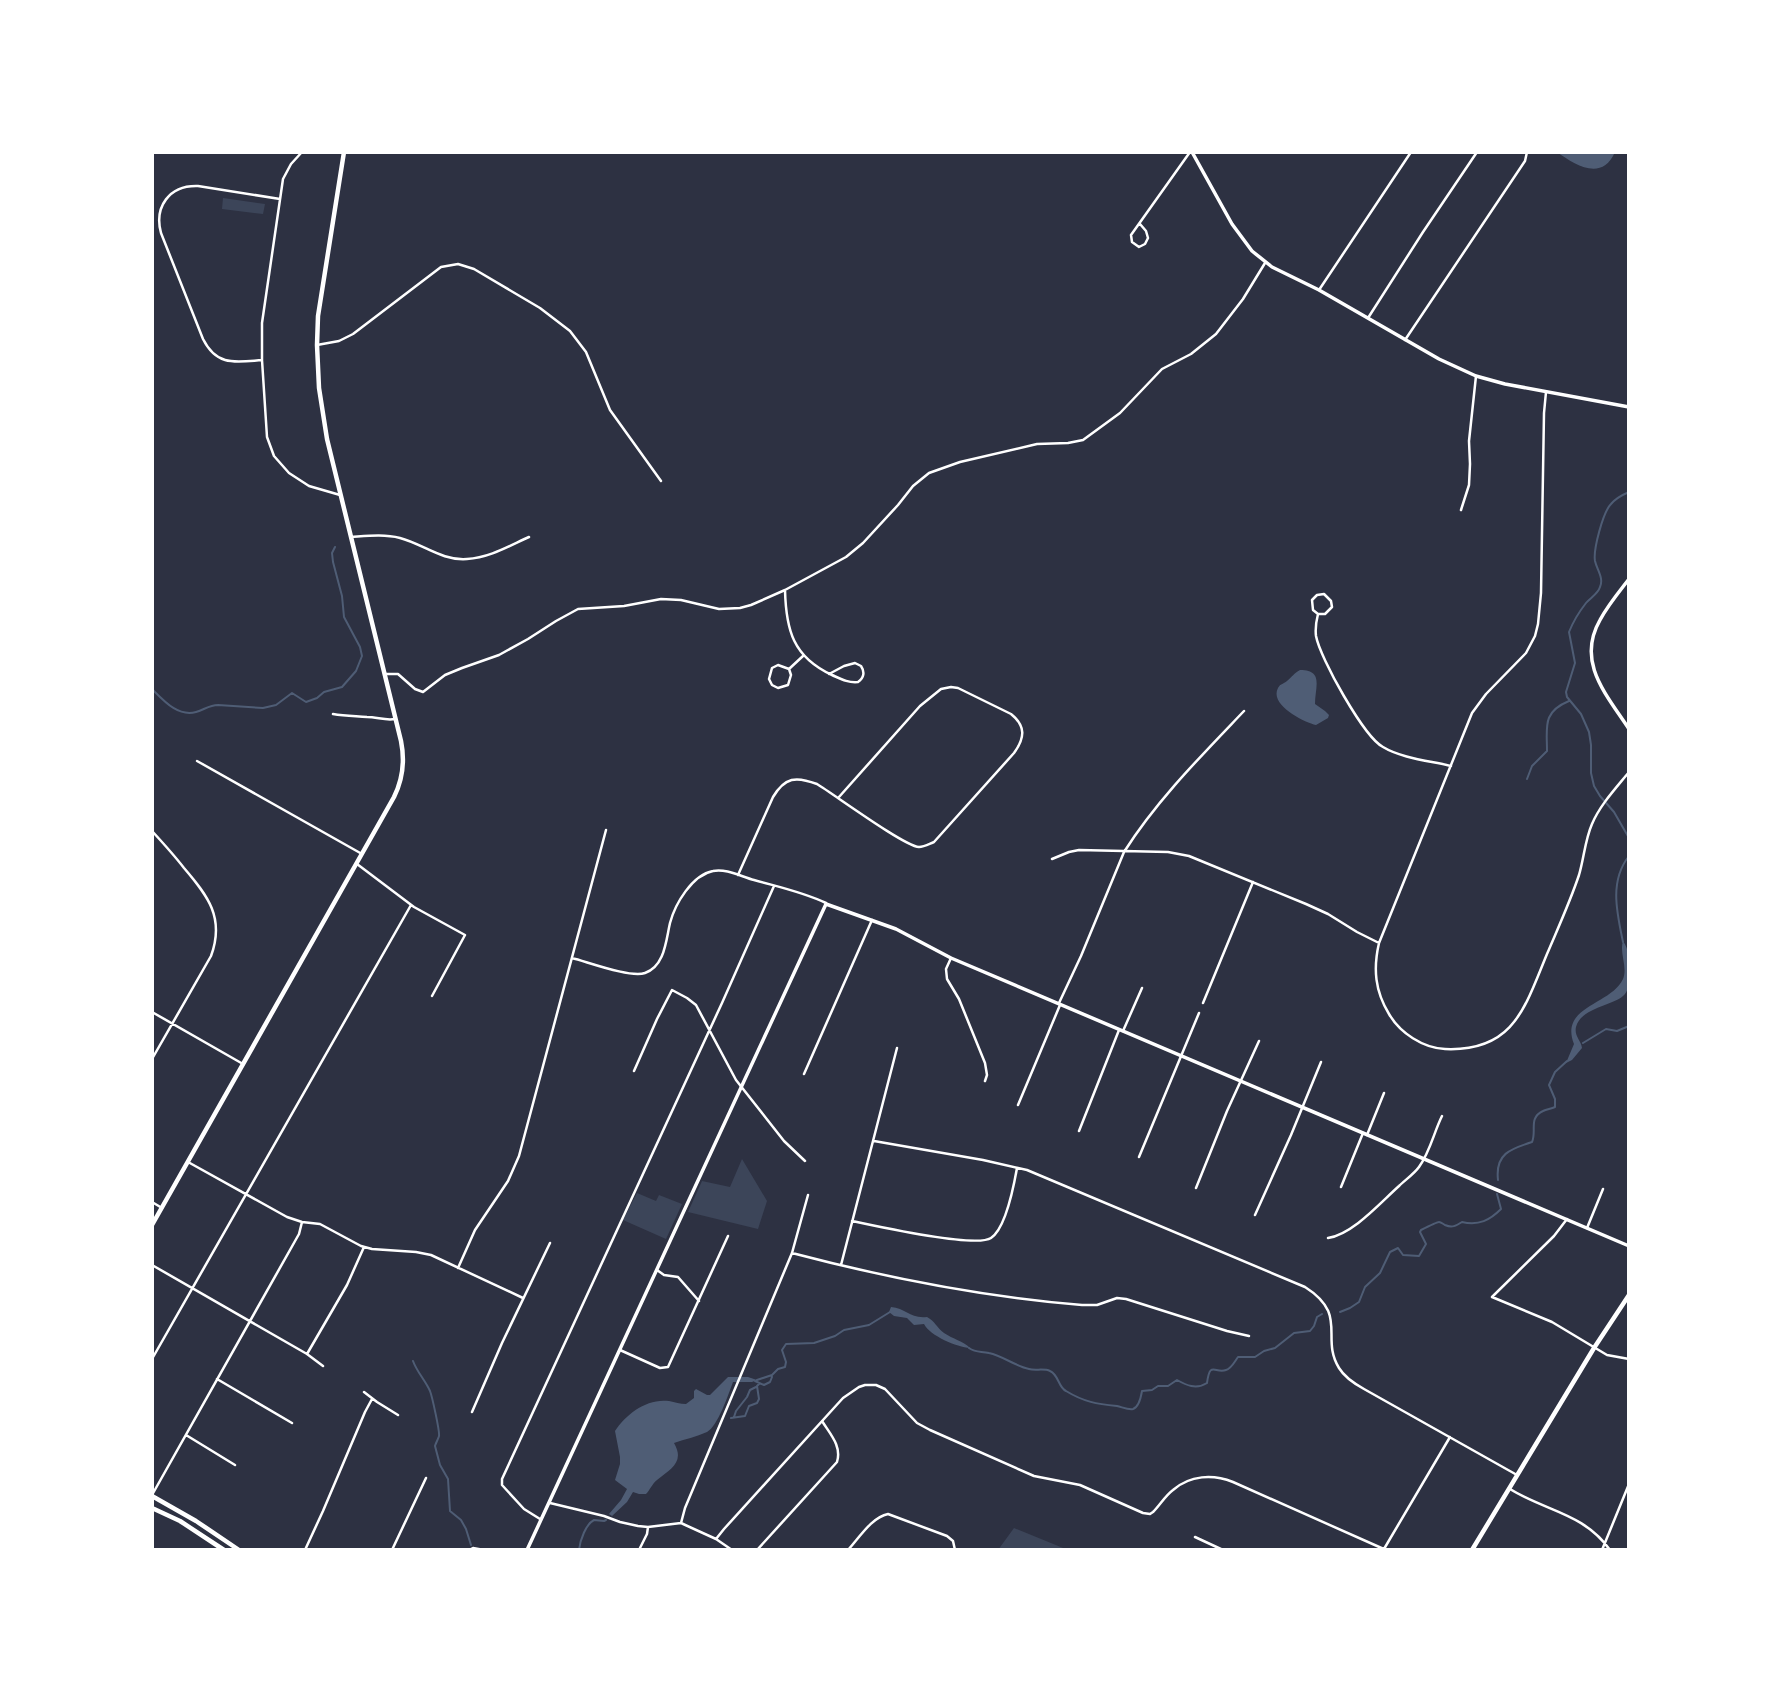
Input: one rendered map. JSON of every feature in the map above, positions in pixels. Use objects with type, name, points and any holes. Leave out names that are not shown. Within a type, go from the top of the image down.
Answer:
[{"type":"main road","points":[[152,1224],[357,863],[400,782],[403,758],[396,719],[321,412],[318,316],[344,152]]},
{"type":"main road","points":[[1472,1550],[1629,1294]]},
{"type":"main road","points":[[152,1496],[197,1521],[239,1550]]},
{"type":"main road","points":[[152,1508],[180,1521],[224,1550]]},
{"type":"street","points":[[302,152],[286,172],[264,312],[262,360],[266,429],[269,446],[285,470],[316,489],[340,495]]},
{"type":"street","points":[[1319,290],[1410,154],[1405,152]]},
{"type":"street","points":[[1368,318],[1477,152]]},
{"type":"street","points":[[1405,340],[1525,160],[1527,152]]},
{"type":"street","points":[[1140,224],[1148,239],[1139,247],[1133,244],[1131,237],[1140,224],[1193,153],[1225,214],[1252,251],[1265,263],[1475,376],[1629,407]]},
{"type":"street","points":[[262,360],[227,362],[209,350],[161,233],[158,217],[165,201],[184,187],[280,199]]},
{"type":"street","points":[[385,674],[398,674],[423,692],[445,675],[499,655],[578,609],[624,606],[661,599],[730,609],[751,605],[785,590],[854,551],[898,505],[912,486],[929,473],[960,462],[1037,444],[1076,443],[1091,435],[1128,405],[1163,369],[1191,354],[1216,334],[1243,299],[1265,263]]},
{"type":"street","points":[[317,345],[339,341],[354,334],[441,267],[458,264],[471,268],[550,315],[573,334],[588,357],[610,410],[661,481]]},
{"type":"street","points":[[1461,510],[1469,485],[1469,441],[1475,376]]},
{"type":"street","points":[[1546,392],[1541,593],[1535,636],[1526,653],[1478,704],[1456,750],[1379,943],[1375,976],[1380,995],[1390,1017],[1408,1035],[1420,1043],[1440,1049],[1461,1050],[1480,1046],[1510,1028],[1530,997],[1578,877],[1590,829],[1601,807],[1629,772]]},
{"type":"street","points":[[351,537],[399,538],[441,555],[466,559],[488,554],[529,537]]},
{"type":"street","points":[[1629,579],[1601,618],[1591,641],[1591,656],[1598,682],[1629,729]]},
{"type":"street","points":[[785,590],[788,626],[803,656],[829,674],[845,681],[861,680],[864,672],[861,666],[855,663],[829,674]]},
{"type":"street","points":[[1324,594],[1329,598],[1332,607],[1325,614],[1318,614],[1311,603],[1317,595],[1324,594]]},
{"type":"street","points":[[1318,614],[1316,629],[1322,652],[1346,698],[1373,740],[1392,752],[1451,766]]},
{"type":"street","points":[[789,669],[803,656]]},
{"type":"street","points":[[779,665],[789,669],[792,676],[788,685],[778,688],[772,685],[768,678],[772,668],[779,665]]},
{"type":"street","points":[[738,875],[773,797],[779,788],[793,779],[804,779],[817,784],[913,845],[926,846],[934,842],[1014,753],[1023,738],[1021,727],[1017,718],[967,691],[951,687],[941,689],[920,706],[839,797]]},
{"type":"street","points":[[1018,1105],[1124,852],[1187,771],[1244,710]]},
{"type":"street","points":[[333,713],[346,717],[396,719]]},
{"type":"street","points":[[197,761],[362,854]]},
{"type":"street","points":[[458,1268],[475,1230],[508,1181],[516,1164],[606,830]]},
{"type":"street","points":[[152,831],[204,892],[216,921],[211,956],[152,1059]]},
{"type":"street","points":[[1052,859],[1079,850],[1168,852],[1189,856],[1328,914],[1379,943]]},
{"type":"street","points":[[357,863],[411,905],[465,935],[432,996]]},
{"type":"street","points":[[572,958],[634,975],[650,971],[662,956],[675,909],[686,891],[709,872],[723,871],[738,875],[804,894],[896,929],[951,958],[1629,1245]]},
{"type":"street","points":[[1203,1003],[1253,882]]},
{"type":"street","points":[[541,1520],[521,1507],[502,1485],[502,1479],[774,886]]},
{"type":"street","points":[[527,1550],[827,904]]},
{"type":"street","points":[[152,1359],[411,905]]},
{"type":"street","points":[[804,1074],[872,920]]},
{"type":"street","points":[[951,958],[946,969],[947,979],[959,999],[985,1063],[985,1081]]},
{"type":"street","points":[[1079,1131],[1142,988]]},
{"type":"street","points":[[635,1071],[657,1019],[673,990],[696,1004],[741,1087],[785,1142],[804,1161]]},
{"type":"street","points":[[152,1012],[243,1063]]},
{"type":"street","points":[[1139,1157],[1199,1013]]},
{"type":"street","points":[[1196,1188],[1259,1041]]},
{"type":"street","points":[[841,1265],[897,1048]]},
{"type":"street","points":[[1255,1215],[1321,1062]]},
{"type":"street","points":[[1340,1187],[1384,1093]]},
{"type":"street","points":[[1328,1238],[1343,1233],[1416,1171],[1441,1116]]},
{"type":"street","points":[[874,1141],[1017,1167],[1035,1173],[1305,1287],[1318,1297],[1327,1309],[1334,1355],[1343,1373],[1364,1390],[1517,1475]]},
{"type":"street","points":[[188,1162],[287,1217],[320,1224],[365,1247],[421,1253],[523,1298]]},
{"type":"street","points":[[852,1221],[963,1240],[989,1240],[1001,1226],[1017,1167]]},
{"type":"street","points":[[1587,1228],[1603,1189]]},
{"type":"street","points":[[681,1523],[792,1253],[808,1195]]},
{"type":"street","points":[[152,1202],[162,1208]]},
{"type":"street","points":[[1567,1219],[1554,1236],[1492,1297],[1552,1322],[1613,1357],[1629,1359]]},
{"type":"street","points":[[152,1496],[299,1234],[302,1222]]},
{"type":"street","points":[[620,1350],[660,1368],[668,1367],[728,1236]]},
{"type":"street","points":[[472,1412],[550,1243]]},
{"type":"street","points":[[307,1354],[347,1285],[365,1247]]},
{"type":"street","points":[[792,1253],[951,1289],[1065,1304],[1097,1305],[1117,1298],[1126,1299],[1249,1336]]},
{"type":"street","points":[[152,1265],[307,1354],[323,1366]]},
{"type":"street","points":[[657,1270],[664,1275],[678,1277],[699,1301]]},
{"type":"street","points":[[217,1379],[292,1423]]},
{"type":"street","points":[[716,1539],[843,1398],[854,1389],[865,1385],[876,1385],[885,1390],[917,1423],[930,1430],[1026,1473],[1042,1479],[1080,1485],[1143,1513],[1153,1512],[1173,1490],[1184,1483],[1198,1478],[1218,1477],[1385,1549],[1451,1437]]},
{"type":"street","points":[[364,1392],[398,1415]]},
{"type":"street","points":[[304,1550],[372,1399]]},
{"type":"street","points":[[758,1550],[837,1462],[838,1448],[822,1420]]},
{"type":"street","points":[[186,1436],[235,1465]]},
{"type":"street","points":[[392,1550],[426,1478]]},
{"type":"street","points":[[1602,1550],[1629,1484]]},
{"type":"street","points":[[1509,1488],[1581,1521],[1594,1530],[1610,1550]]},
{"type":"street","points":[[1624,1498],[1629,1500]]},
{"type":"street","points":[[549,1503],[632,1525],[648,1527],[681,1523],[716,1539],[732,1550]]},
{"type":"street","points":[[848,1550],[876,1519],[888,1514],[947,1536],[953,1541],[954,1550]]},
{"type":"street","points":[[639,1550],[648,1534],[648,1527]]},
{"type":"street","points":[[1195,1537],[1223,1550]]},
{"type":"street","points":[[469,1550],[484,1550]]},
{"type":"shaded area","points":[[1557,152],[1615,152],[1610,161],[1596,169],[1580,166]]},
{"type":"shaded area","points":[[223,198],[265,204],[263,214],[222,209]]},
{"type":"shaded area","points":[[1300,670],[1315,676],[1315,704],[1329,715],[1316,725],[1289,712],[1278,701],[1280,685]]},
{"type":"shaded area","points":[[1623,941],[1629,957],[1627,991],[1620,998],[1591,1011],[1579,1020],[1576,1030],[1582,1048],[1566,1063],[1574,1044],[1571,1031],[1574,1021],[1588,1007],[1617,988],[1623,979]]},
{"type":"shaded area","points":[[742,1159],[767,1201],[758,1229],[688,1212],[702,1181],[730,1187]]},
{"type":"shaded area","points":[[637,1193],[656,1201],[659,1195],[682,1204],[666,1239],[623,1220]]},
{"type":"shaded area","points":[[891,1307],[927,1317],[944,1333],[970,1348],[944,1340],[924,1324],[914,1325],[907,1318],[894,1316],[889,1312]]},
{"type":"shaded area","points":[[728,1377],[757,1380],[733,1382],[711,1429],[674,1443],[678,1455],[675,1464],[646,1494],[633,1492],[612,1516],[609,1514],[627,1489],[615,1480],[620,1457],[615,1431],[620,1425],[638,1408],[653,1402],[686,1404],[694,1398],[696,1389],[710,1395]]},
{"type":"shaded area","points":[[1014,1528],[1068,1550],[998,1550]]},
{"type":"waterway","points":[[1629,492],[1611,504],[1602,523],[1595,556],[1601,584],[1598,592],[1581,610],[1569,632],[1575,663],[1566,692],[1589,732],[1594,786],[1629,838]]},
{"type":"waterway","points":[[152,689],[172,707],[189,713],[218,705],[263,708],[276,705],[292,693],[306,702],[324,692],[342,687],[356,671],[362,656],[344,617],[342,596],[333,562],[332,553],[335,547]]},
{"type":"waterway","points":[[1527,779],[1532,766],[1547,751],[1550,715],[1560,705],[1569,701]]},
{"type":"waterway","points":[[1623,942],[1616,897],[1619,876],[1629,856]]},
{"type":"waterway","points":[[1583,1043],[1606,1029],[1617,1031],[1629,1026]]},
{"type":"waterway","points":[[1498,1180],[1502,1158],[1511,1150],[1532,1142],[1536,1117],[1555,1107],[1555,1099],[1549,1085],[1555,1072],[1567,1061]]},
{"type":"waterway","points":[[1340,1312],[1359,1302],[1365,1287],[1380,1273],[1390,1252],[1398,1248],[1403,1255],[1419,1256],[1426,1244],[1421,1230],[1439,1222],[1452,1226],[1462,1222],[1479,1223],[1488,1219],[1501,1209],[1497,1194]]},
{"type":"waterway","points":[[757,1380],[785,1367],[782,1350],[786,1344],[814,1343],[844,1330],[869,1325],[890,1312]]},
{"type":"waterway","points":[[969,1348],[994,1354],[1031,1370],[1050,1371],[1063,1389],[1085,1400],[1131,1409],[1138,1404],[1142,1391],[1168,1386],[1177,1380],[1191,1386],[1203,1385],[1207,1383],[1211,1370],[1228,1369],[1238,1357],[1255,1357],[1275,1348],[1294,1333],[1310,1331],[1317,1317],[1322,1314]]},
{"type":"waterway","points":[[413,1361],[430,1391],[439,1433],[435,1446],[440,1465],[448,1479],[450,1511],[461,1520],[471,1545]]},
{"type":"waterway","points":[[755,1381],[764,1385],[770,1382],[772,1377]]},
{"type":"waterway","points":[[731,1418],[745,1416],[749,1406],[757,1403],[759,1384]]},
{"type":"waterway","points":[[734,1417],[750,1390],[756,1387]]},
{"type":"waterway","points":[[579,1550],[588,1525],[594,1520],[606,1520]]}]
